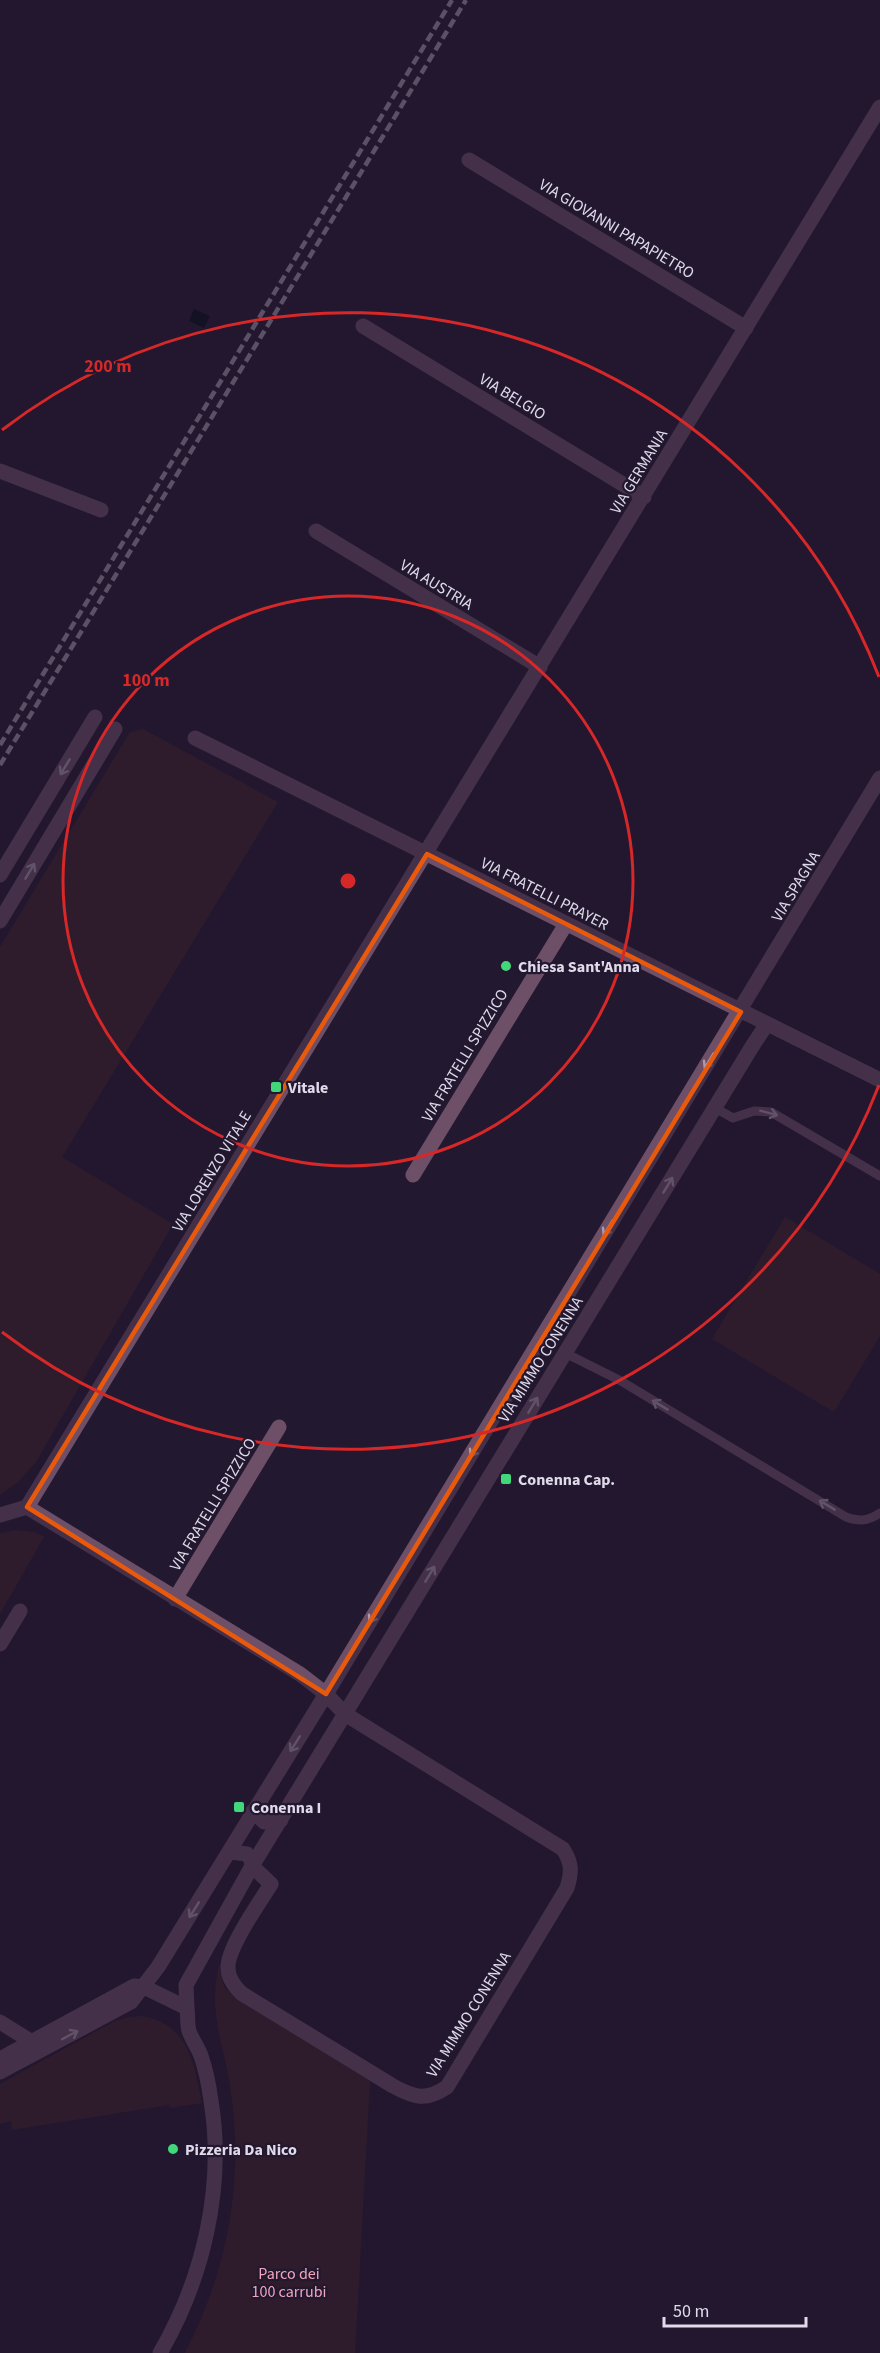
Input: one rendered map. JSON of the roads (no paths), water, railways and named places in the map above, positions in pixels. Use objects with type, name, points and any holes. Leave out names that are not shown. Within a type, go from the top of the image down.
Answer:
[{"type":"street","name":"VIA GERMANIA","points":[[427,854],[880,107]]},
{"type":"street","name":"VIA GIOVANNI PAPAPIETRO","points":[[469,160],[746,328]]},
{"type":"street","name":"VIA BELGIO","points":[[363,326],[644,497]]},
{"type":"street","points":[[0,471],[101,510]]},
{"type":"street","name":"VIA AUSTRIA","points":[[316,531],[540,668]]},
{"type":"street","points":[[0,875],[95,717]]},
{"type":"street","points":[[0,921],[115,729]]},
{"type":"street","name":"VIA FRATELLI PRAYER","points":[[195,738],[880,1080]]},
{"type":"street","name":"VIA SPAGNA","points":[[741,1012],[880,778]]},
{"type":"street","name":"VIA LORENZO VITALE","points":[[27,1508],[427,854]]},
{"type":"street","name":"VIA FRATELLI SPIZZICO","points":[[413,1175],[566,924]]},
{"type":"street","name":"VIA MIMMO CONENNA","points":[[0,2072],[131,2002],[144,1987],[230,1852],[741,1012]]},
{"type":"street","name":"VIA MIMMO CONENNA","points":[[160,2353],[184,2306],[195,2276],[205,2243],[212,2204],[214,2141],[212,2103],[201,2055],[189,2031],[186,1984],[252,1866],[767,1024]]},
{"type":"street","points":[[542,1338],[565,1353]]},
{"type":"street","points":[[524,1368],[548,1380]]},
{"type":"street","name":"VIA FRATELLI SPIZZICO","points":[[175,1599],[279,1427]]},
{"type":"street","points":[[0,1515],[27,1508],[300,1674],[326,1694]]},
{"type":"street","points":[[0,1644],[20,1611]]},
{"type":"street","name":"VIA MIMMO CONENNA","points":[[230,1852],[247,1854],[252,1866],[271,1884],[231,1954],[228,1971],[234,1986],[251,1999],[406,2093],[420,2097],[435,2095],[447,2087],[567,1888],[572,1875],[571,1861],[563,1849],[550,1839],[345,1714],[326,1694]]},
{"type":"street","points":[[254,1810],[264,1822],[281,1820]]},
{"type":"street","points":[[0,2059],[134,1986],[144,1987],[187,2008]]},
{"type":"street","points":[[0,2022],[32,2042]]},
{"type":"lane","points":[[715,1108],[733,1118],[754,1111],[771,1112],[880,1176]]},
{"type":"lane","points":[[565,1353],[621,1381],[846,1517],[857,1521],[870,1519],[880,1513]]},
{"type":"water","points":[[194,309],[210,316],[204,328],[189,321]]},
{"type":"railway","points":[[0,745],[452,0]]},
{"type":"railway","points":[[0,765],[466,0]]},
{"type":"place","name":"Chiesa Sant'Anna","points":[[506,966]]},
{"type":"place","name":"Vitale","points":[[276,1087]]},
{"type":"place","name":"Conenna Cap.","points":[[506,1479]]},
{"type":"place","name":"Conenna I","points":[[239,1807]]},
{"type":"place","name":"Pizzeria Da Nico","points":[[173,2149]]},
{"type":"park label","name":"Parco dei 100 carrubi","points":[[289,2282]]}]
